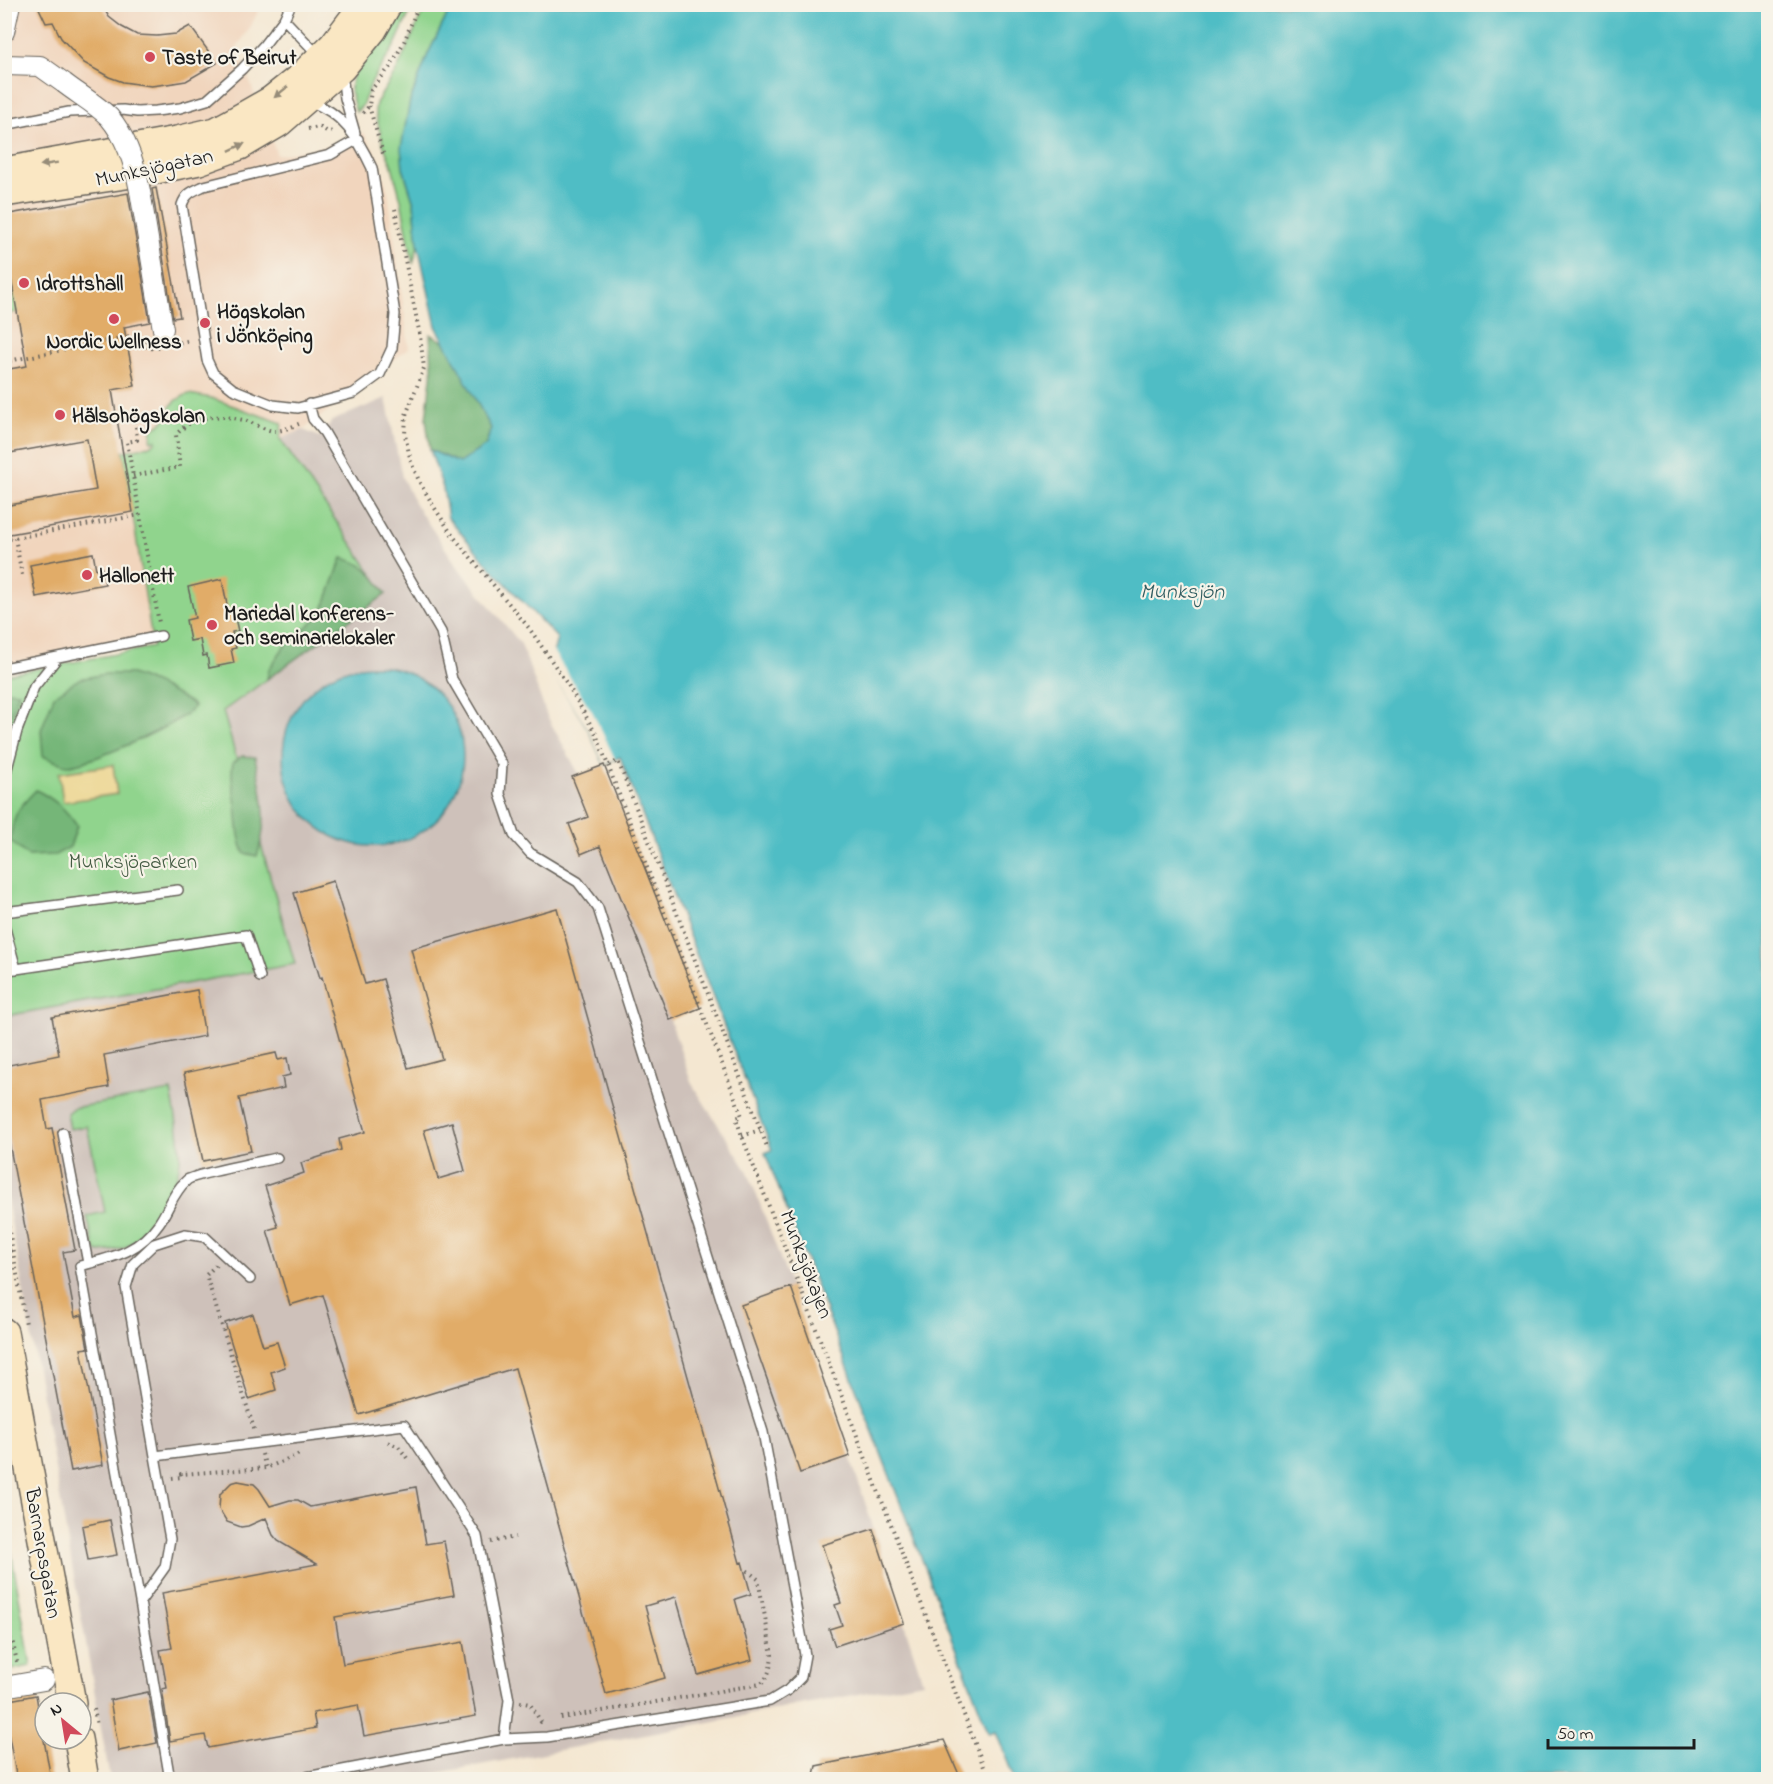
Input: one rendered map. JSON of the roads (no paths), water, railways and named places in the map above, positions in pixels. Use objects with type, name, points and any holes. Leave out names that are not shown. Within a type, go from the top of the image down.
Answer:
[{"type":"main road","name":"Munksjögatan","points":[[4,193],[146,172],[220,154],[261,135],[307,101],[331,63],[346,30],[364,4]]},
{"type":"main road","name":"Munksjögatan","points":[[4,171],[93,157],[216,130],[251,113],[331,63],[373,30],[388,4]]},
{"type":"main road","name":"Barnarpsgatan","points":[[4,1332],[70,1691]]},
{"type":"main road","points":[[80,1751],[85,1779]]},
{"type":"street","points":[[4,32],[10,4]]},
{"type":"street","points":[[4,65],[40,66],[108,117],[123,136],[137,172],[140,191],[153,331]]},
{"type":"street","points":[[13,1686],[44,1680]]},
{"type":"lane","points":[[4,125],[69,112],[156,111],[180,108],[207,100],[242,69],[264,45],[284,19],[291,4]]},
{"type":"lane","points":[[284,19],[331,63],[345,98],[356,137],[372,168],[395,314],[392,348],[380,374],[354,393],[298,408],[273,405],[233,389],[213,373],[207,360],[182,205],[184,198],[204,186],[330,155],[356,137]]},
{"type":"lane","points":[[307,101],[333,112],[356,137]]},
{"type":"lane","points":[[291,1779],[504,1738],[547,1737],[770,1701],[788,1690],[801,1677],[805,1655],[763,1432],[598,908],[578,882],[530,853],[514,835],[500,794],[502,764],[452,679],[441,632],[324,432],[317,426],[309,404]]},
{"type":"lane","points":[[4,668],[161,636]]},
{"type":"lane","points":[[4,780],[17,731],[34,687],[58,657]]},
{"type":"lane","points":[[4,912],[178,890]]},
{"type":"lane","points":[[4,925],[16,969]]},
{"type":"lane","points":[[4,970],[246,935],[260,977]]},
{"type":"lane","points":[[63,1133],[88,1263]]},
{"type":"lane","points":[[170,1779],[80,1266],[119,1256],[141,1244],[160,1222],[174,1196],[189,1178],[277,1158]]},
{"type":"lane","points":[[140,1602],[165,1567],[170,1539],[126,1287],[133,1264],[154,1244],[184,1234],[205,1237],[250,1279]]},
{"type":"lane","points":[[154,1456],[404,1425],[477,1536],[508,1700],[504,1738]]},
{"type":"water","name":"Munksjön","points":[[452,5],[1768,5],[1768,1779],[1014,1779],[996,1731],[989,1733],[765,1153],[772,1150],[620,757],[604,765],[588,729],[544,661],[554,650],[557,638],[490,567],[448,518],[443,488],[430,450],[459,463],[486,445],[491,428],[436,326],[418,245],[414,203],[403,168],[401,148],[410,101],[428,54]]},
{"type":"water","points":[[373,666],[407,673],[423,681],[437,692],[448,706],[456,722],[463,756],[456,790],[448,806],[437,820],[423,831],[407,839],[373,846],[339,839],[323,831],[309,820],[298,806],[290,790],[283,756],[290,722],[298,706],[309,692],[323,681],[339,673]]},
{"type":"place","name":"Taste of Beirut","points":[[150,57]]},
{"type":"place","name":"Idrottshall","points":[[24,283]]},
{"type":"place","name":"Nordic Wellness","points":[[114,319]]},
{"type":"place","name":"Högskolan i Jönköping","points":[[205,323]]},
{"type":"place","name":"Hälsohögskolan","points":[[60,415]]},
{"type":"place","name":"Hallonett","points":[[87,575]]},
{"type":"place","name":"Mariedal konferens- och seminarielokaler","points":[[212,625]]},
{"type":"park label","name":"Munksjöparken","points":[[133,861]]}]
